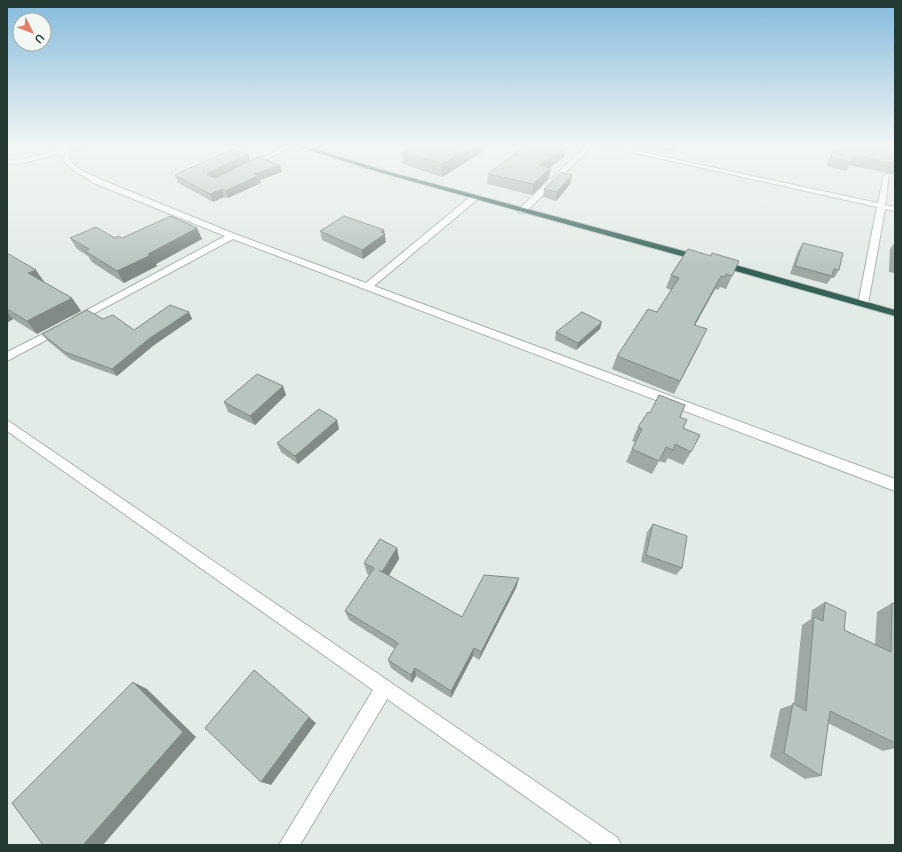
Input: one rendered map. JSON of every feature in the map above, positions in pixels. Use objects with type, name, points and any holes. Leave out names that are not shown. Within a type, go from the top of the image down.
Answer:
[{"type":"highway","points":[[436,186],[522,211],[895,313]]},
{"type":"street","points":[[108,186],[232,236],[895,485]]},
{"type":"street","points":[[522,211],[548,186]]},
{"type":"street","points":[[789,186],[895,210]]},
{"type":"street","points":[[863,304],[885,186]]},
{"type":"street","points":[[367,287],[475,197]]},
{"type":"street","points":[[7,357],[232,236]]},
{"type":"street","points":[[7,425],[611,845]]},
{"type":"street","points":[[289,845],[384,688]]},
{"type":"building","points":[[195,186],[236,186],[225,191],[222,189],[210,194]]},
{"type":"building","points":[[547,186],[563,186],[557,192],[544,189]]},
{"type":"building","points":[[171,216],[197,228],[148,254],[151,255],[117,271],[85,251],[89,249],[70,238],[96,227],[115,238],[118,236],[122,238]]},
{"type":"building","points":[[344,216],[384,230],[381,232],[385,234],[362,250],[320,231]]},
{"type":"building","points":[[803,243],[843,253],[839,270],[834,269],[832,276],[795,266]]},
{"type":"building","points":[[688,249],[711,256],[712,253],[739,261],[732,276],[726,274],[724,277],[721,276],[694,325],[707,329],[680,381],[617,356],[648,309],[657,312],[679,278],[671,275]]},
{"type":"building","points":[[7,253],[36,270],[28,273],[72,298],[27,321],[7,309]]},
{"type":"building","points":[[170,305],[189,312],[150,338],[112,369],[65,352],[42,334],[87,310],[103,319],[113,315],[134,330]]},
{"type":"building","points":[[582,312],[602,322],[578,343],[556,332]]},
{"type":"building","points":[[257,374],[283,386],[250,416],[224,402]]},
{"type":"building","points":[[659,395],[685,405],[680,417],[687,420],[683,428],[700,435],[691,452],[675,444],[673,450],[666,447],[659,461],[632,449],[642,429],[638,427],[648,412],[650,413]]},
{"type":"building","points":[[319,409],[337,420],[295,456],[277,443]]},
{"type":"building","points":[[653,524],[687,536],[682,568],[646,555]]},
{"type":"building","points":[[380,539],[397,548],[382,572],[462,617],[484,575],[519,578],[481,652],[474,648],[451,691],[415,668],[411,675],[388,660],[398,643],[345,611],[374,568],[364,563]]},
{"type":"building","points":[[825,602],[846,612],[844,630],[891,652],[892,603],[895,604],[895,743],[830,711],[821,776],[784,753],[793,703],[806,711],[814,617],[823,621]]},
{"type":"building","points":[[254,670],[309,717],[261,782],[205,728]]},
{"type":"building","points":[[133,682],[183,732],[83,845],[43,845],[12,803]]}]
